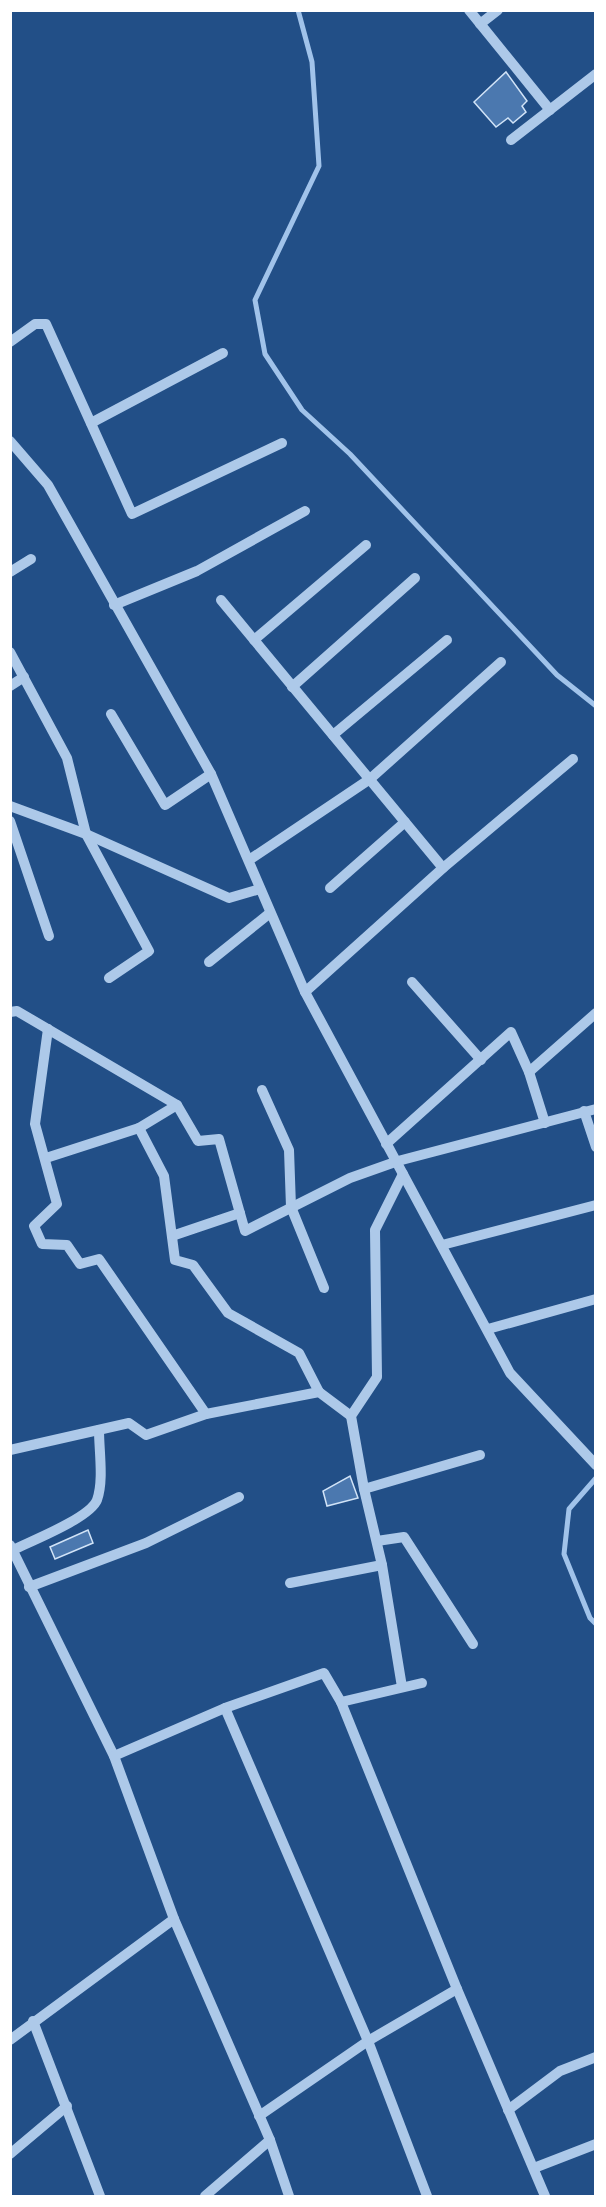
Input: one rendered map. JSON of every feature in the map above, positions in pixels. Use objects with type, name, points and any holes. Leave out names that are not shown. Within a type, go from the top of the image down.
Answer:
[{"type":"street","points":[[468,10],[550,110]]},
{"type":"street","points":[[480,24],[498,10]]},
{"type":"street","points":[[511,140],[596,74]]},
{"type":"street","points":[[10,342],[35,324],[46,324],[132,514],[282,443]]},
{"type":"street","points":[[91,423],[223,353]]},
{"type":"street","points":[[10,441],[48,485],[211,774],[304,992],[386,1144],[398,1161],[510,1373],[596,1465]]},
{"type":"street","points":[[114,605],[197,571],[305,512]]},
{"type":"street","points":[[254,640],[366,544]]},
{"type":"street","points":[[10,572],[31,559]]},
{"type":"street","points":[[292,687],[416,578]]},
{"type":"street","points":[[221,600],[443,868]]},
{"type":"street","points":[[333,735],[447,640]]},
{"type":"street","points":[[10,652],[67,758],[86,834],[149,951],[109,978]]},
{"type":"street","points":[[249,861],[370,779],[501,662]]},
{"type":"street","points":[[10,686],[24,677]]},
{"type":"street","points":[[111,714],[165,805],[211,774]]},
{"type":"street","points":[[304,992],[443,868],[573,759]]},
{"type":"street","points":[[10,806],[86,834],[229,898],[260,889]]},
{"type":"street","points":[[10,821],[49,936]]},
{"type":"street","points":[[330,888],[405,822]]},
{"type":"street","points":[[209,962],[270,913]]},
{"type":"street","points":[[412,982],[481,1060]]},
{"type":"street","points":[[10,1012],[17,1011],[177,1105],[198,1141],[219,1139],[244,1231],[350,1178],[398,1161],[590,1110],[596,1147]]},
{"type":"street","points":[[529,1072],[596,1013]]},
{"type":"street","points":[[48,1029],[35,1124],[57,1204],[34,1226],[42,1244],[67,1245],[80,1264],[99,1259],[206,1414]]},
{"type":"street","points":[[386,1144],[511,1032],[529,1072],[545,1123]]},
{"type":"street","points":[[261,1090],[289,1149],[291,1207],[324,1288]]},
{"type":"street","points":[[46,1158],[139,1128],[177,1105]]},
{"type":"street","points":[[139,1128],[164,1176],[175,1260],[193,1265],[228,1313],[299,1353],[319,1392],[351,1416]]},
{"type":"street","points":[[402,1687],[382,1565],[364,1490],[351,1416],[376,1377],[375,1230],[403,1174]]},
{"type":"street","points":[[442,1245],[596,1205]]},
{"type":"street","points":[[172,1236],[240,1213]]},
{"type":"street","points":[[488,1329],[596,1299]]},
{"type":"street","points":[[10,1450],[129,1423],[146,1435],[206,1414],[319,1392]]},
{"type":"street","points":[[99,1430],[99,1489],[96,1502],[86,1512],[12,1547],[29,1587],[114,1756],[174,1919],[270,2140],[289,2196]]},
{"type":"street","points":[[364,1490],[480,1455]]},
{"type":"street","points":[[29,1587],[146,1543],[239,1497]]},
{"type":"street","points":[[377,1541],[404,1537],[473,1644]]},
{"type":"street","points":[[290,1583],[382,1565]]},
{"type":"street","points":[[114,1756],[225,1708],[324,1673],[341,1702],[457,1989],[545,2196]]},
{"type":"street","points":[[341,1702],[422,1683]]},
{"type":"street","points":[[225,1708],[369,2041],[427,2196]]},
{"type":"street","points":[[10,2040],[174,1919]]},
{"type":"street","points":[[259,2116],[369,2041],[457,1989]]},
{"type":"street","points":[[33,2021],[100,2196]]},
{"type":"street","points":[[508,2110],[560,2072],[596,2057]]},
{"type":"street","points":[[10,2154],[67,2106]]},
{"type":"street","points":[[205,2196],[270,2140]]},
{"type":"street","points":[[534,2168],[596,2144]]},
{"type":"building","points":[[506,72],[527,101],[522,106],[526,112],[513,123],[508,118],[496,127],[474,102]]},
{"type":"building","points":[[350,1476],[358,1498],[327,1506],[323,1491]]},
{"type":"building","points":[[88,1530],[93,1543],[55,1559],[50,1547]]},
{"type":"waterway","points":[[298,10],[312,62],[319,166],[255,300],[265,354],[302,410],[350,454],[557,675],[596,706]]},
{"type":"waterway","points":[[596,1478],[569,1509],[564,1554],[590,1618],[596,1624]]}]
